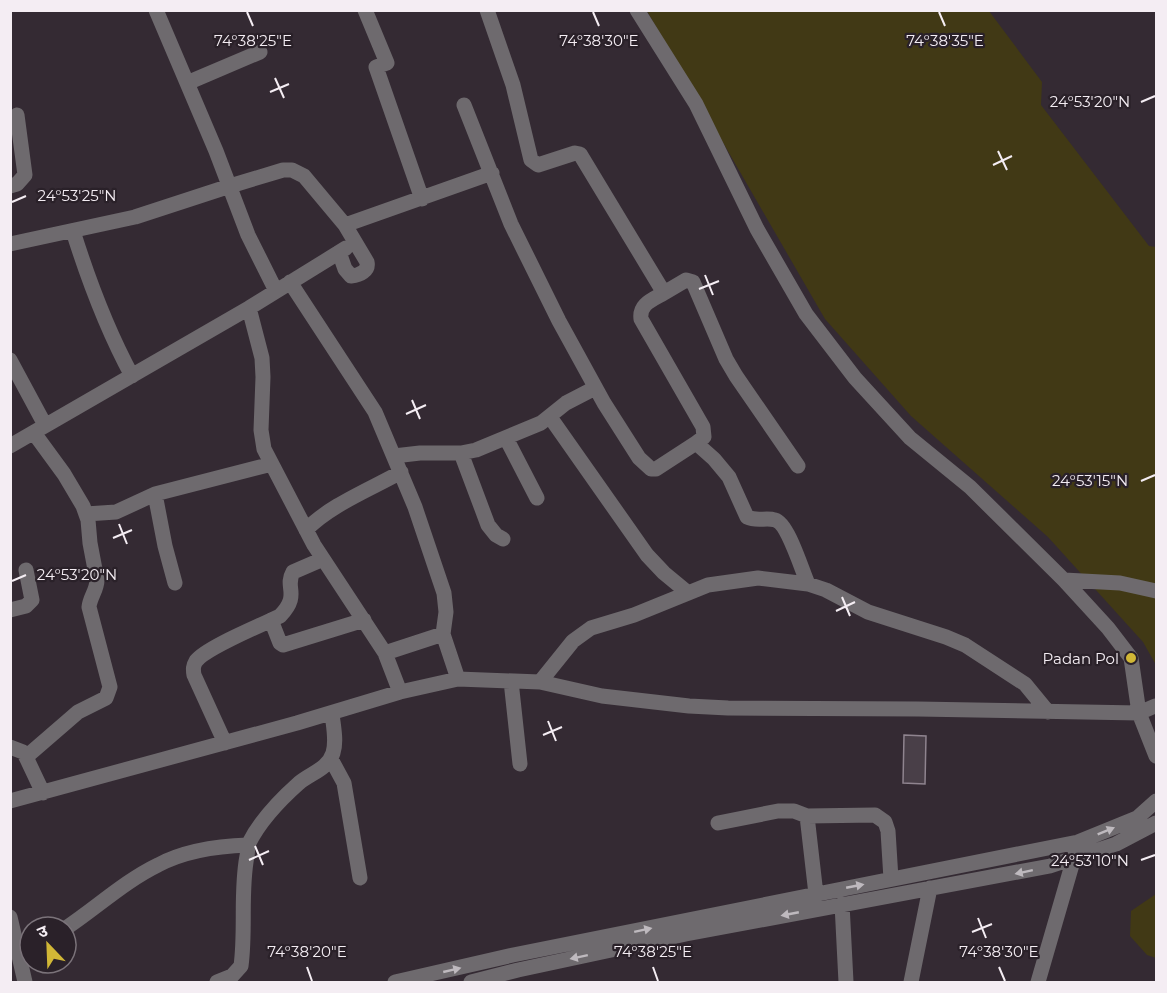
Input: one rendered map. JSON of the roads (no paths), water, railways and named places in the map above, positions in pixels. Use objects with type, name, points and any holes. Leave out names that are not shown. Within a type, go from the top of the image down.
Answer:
[{"type":"street","points":[[156,10],[230,186],[248,235],[276,291]]},
{"type":"street","points":[[365,10],[387,63],[376,68],[422,199]]},
{"type":"street","points":[[487,10],[515,92],[531,160],[538,165],[575,153],[580,154],[664,292]]},
{"type":"street","points":[[638,10],[696,104],[757,229],[806,314],[855,378],[910,438],[970,487],[1101,620],[1131,658],[1139,713],[1156,756]]},
{"type":"street","points":[[187,83],[260,52]]},
{"type":"street","points":[[464,105],[523,250],[595,388],[639,458],[651,469],[661,467],[704,436],[703,427],[641,319],[640,312],[643,305],[686,280],[693,282],[721,349],[736,376],[798,466]]},
{"type":"street","points":[[10,186],[17,184],[25,175],[16,115]]},
{"type":"street","points":[[10,244],[135,217],[283,170],[292,170],[304,176],[345,225],[357,243],[368,268],[351,276],[345,269],[339,252]]},
{"type":"street","points":[[345,225],[492,173]]},
{"type":"street","points":[[73,231],[92,291],[108,330],[132,376]]},
{"type":"street","points":[[10,446],[357,243]]},
{"type":"street","points":[[291,282],[375,412],[401,472],[446,600],[443,634],[458,679]]},
{"type":"street","points":[[249,308],[262,358],[264,449],[323,559],[385,653],[400,692]]},
{"type":"street","points":[[10,360],[39,429],[86,514],[97,580],[89,607],[110,687],[108,694],[100,702],[78,712],[26,757]]},
{"type":"street","points":[[394,456],[420,453],[461,453],[506,438],[533,427],[550,417],[566,403],[595,388]]},
{"type":"street","points":[[550,417],[647,555],[687,592]]},
{"type":"street","points":[[506,438],[537,498]]},
{"type":"street","points":[[696,442],[729,477],[747,517],[757,521],[772,519],[784,526],[808,584]]},
{"type":"street","points":[[461,453],[488,525],[496,536],[503,539]]},
{"type":"street","points":[[86,514],[116,512],[155,494],[272,464]]},
{"type":"street","points":[[306,530],[332,509],[401,472]]},
{"type":"street","points":[[155,494],[175,583]]},
{"type":"street","points":[[225,743],[194,675],[194,665],[198,659],[220,645],[280,616],[292,600],[290,577],[293,572],[323,559]]},
{"type":"street","points":[[10,610],[26,606],[32,600],[26,570]]},
{"type":"street","points":[[540,682],[583,632],[708,585],[758,578],[808,584],[826,590],[885,619],[965,645],[1025,684],[1048,712]]},
{"type":"street","points":[[1064,580],[1120,583],[1156,591]]},
{"type":"street","points":[[271,620],[280,643],[283,645],[364,620]]},
{"type":"street","points":[[385,653],[443,634]]},
{"type":"street","points":[[10,801],[225,743],[400,692],[458,679],[540,682],[573,691],[612,697],[718,708],[1139,713],[1156,709]]},
{"type":"street","points":[[511,681],[520,764]]},
{"type":"street","points":[[1135,687],[1156,709]]},
{"type":"street","points":[[217,982],[232,976],[241,966],[244,877],[248,845],[292,789],[325,766],[331,759],[335,740],[332,712]]},
{"type":"street","points":[[10,747],[23,752],[43,793]]},
{"type":"street","points":[[331,759],[344,783],[360,878]]},
{"type":"street","points":[[471,982],[518,969],[686,934],[817,901],[891,879],[1078,842],[1137,818],[1156,801]]},
{"type":"street","points":[[718,823],[794,811],[807,816],[875,816],[885,822],[888,831],[891,879]]},
{"type":"street","points":[[807,816],[817,901]]},
{"type":"street","points":[[817,901],[842,904],[1021,873],[1074,859],[1116,844],[1156,823]]},
{"type":"street","points":[[1038,982],[1078,842]]},
{"type":"street","points":[[78,920],[158,864],[194,853],[228,846],[248,845]]},
{"type":"street","points":[[911,982],[930,888]]},
{"type":"street","points":[[842,904],[846,982]]},
{"type":"street","points":[[10,917],[18,938]]},
{"type":"street","points":[[400,982],[518,969]]},
{"type":"place","name":"Padan Pol","points":[[1131,658]]}]
